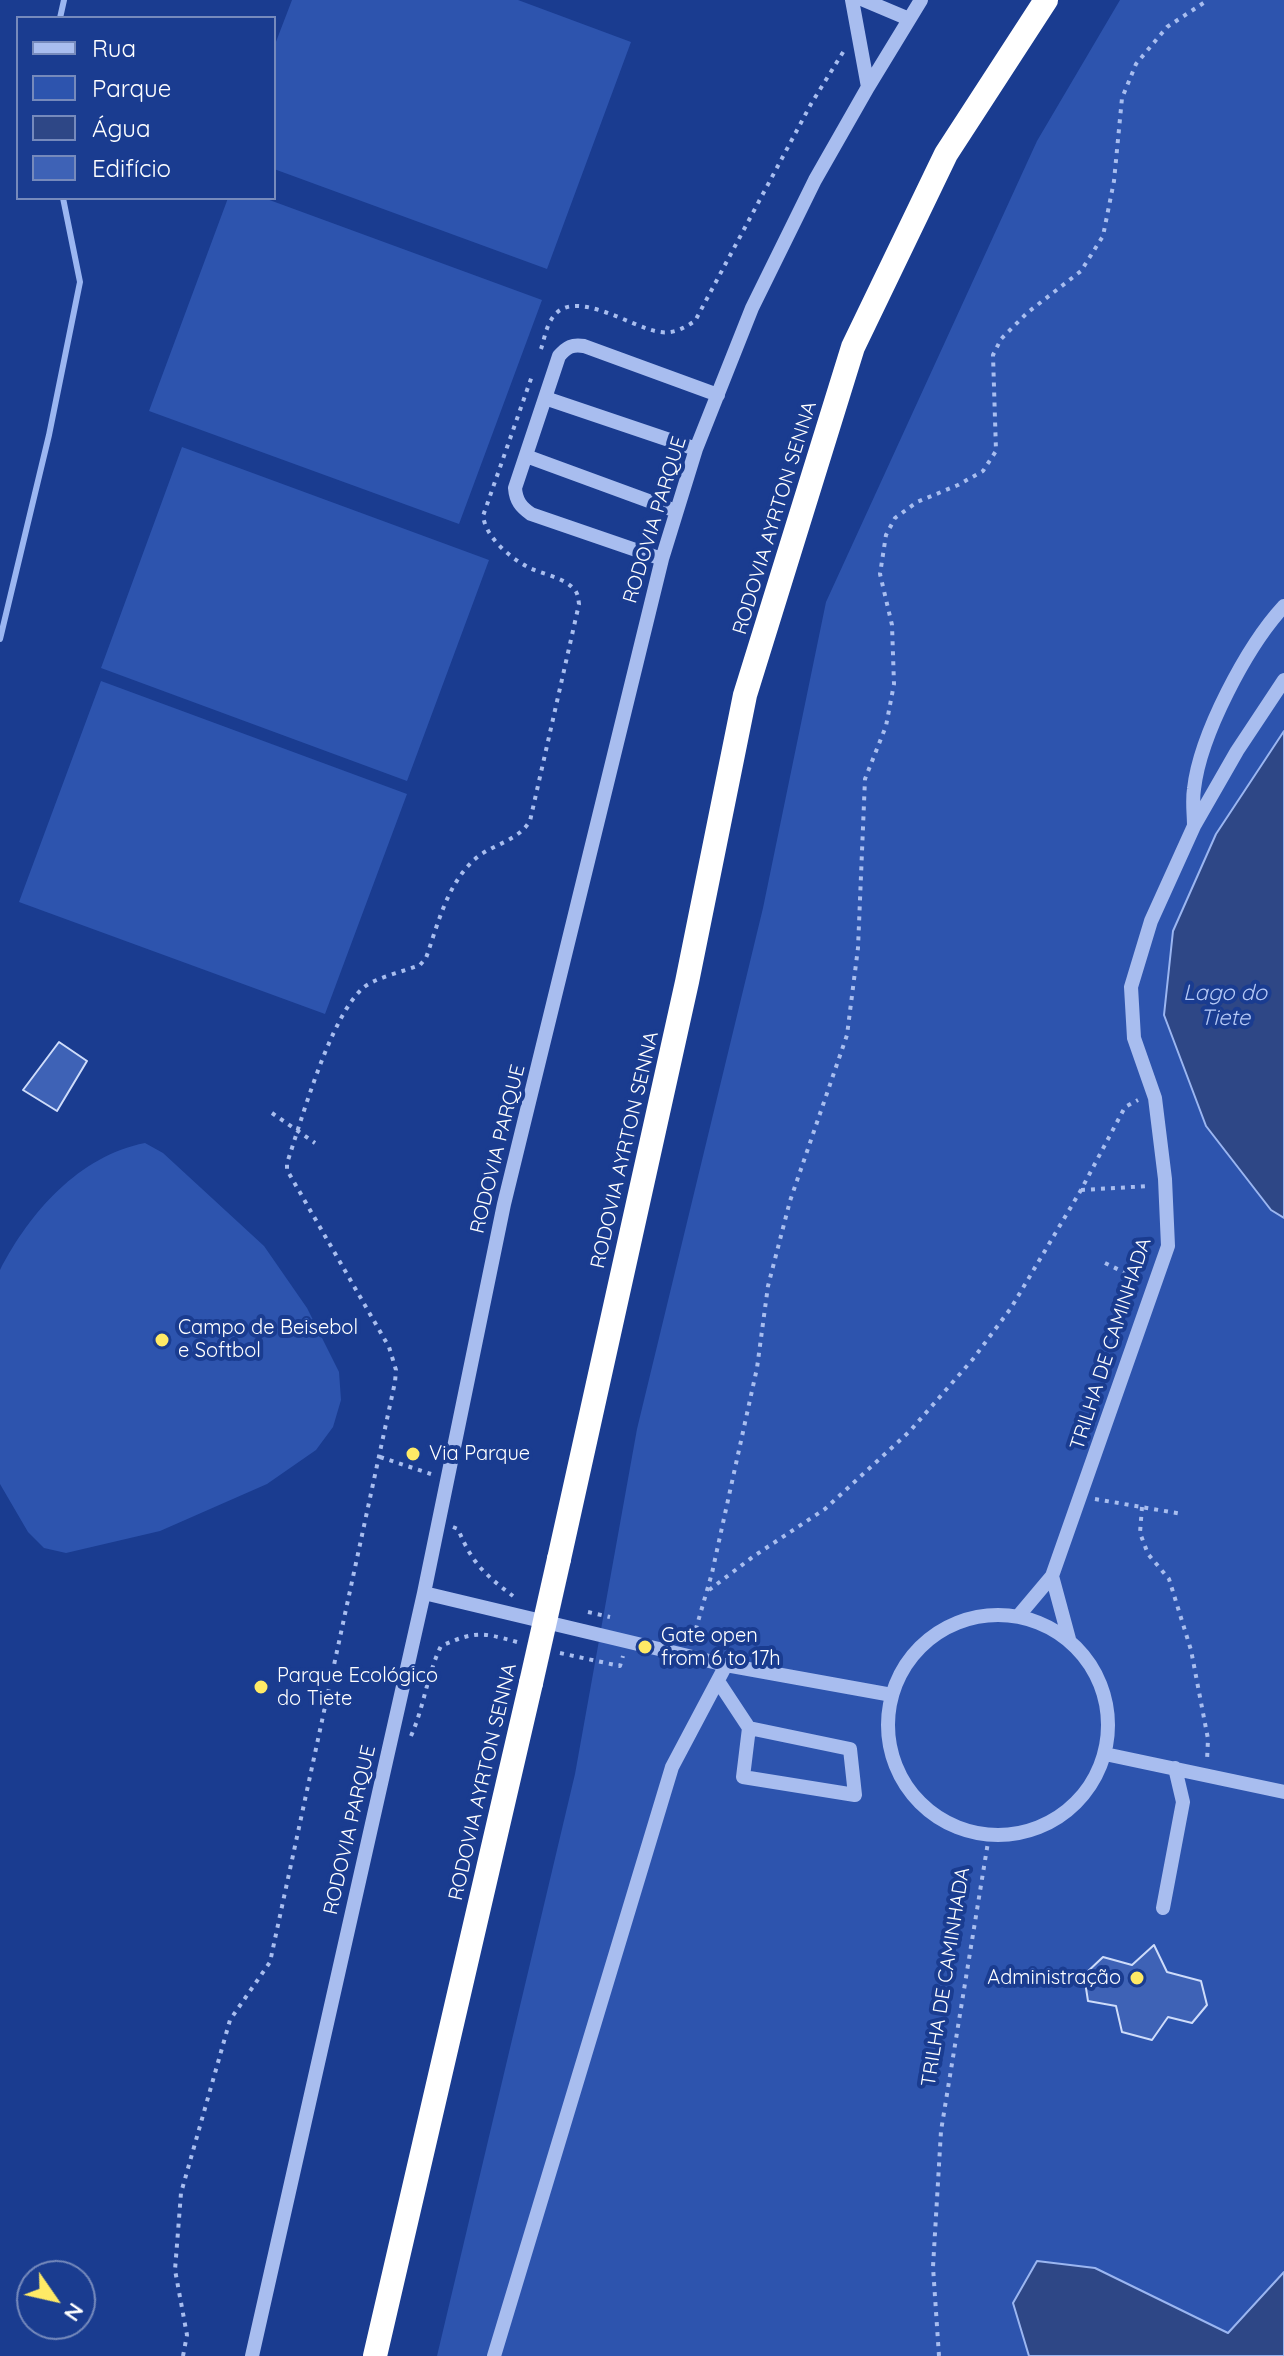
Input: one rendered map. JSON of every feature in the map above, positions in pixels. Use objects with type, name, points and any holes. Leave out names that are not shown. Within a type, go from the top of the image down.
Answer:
[{"type":"highway","name":"RODOVIA AYRTON SENNA","points":[[375,2356],[559,1559],[687,982],[745,695],[853,347],[946,154],[1046,0]]},
{"type":"street","points":[[852,0],[868,87]]},
{"type":"street","points":[[864,0],[909,19]]},
{"type":"street","name":"RODOVIA PARQUE","points":[[252,2356],[424,1593],[504,1204],[662,559],[696,449],[759,294],[815,180],[921,0]]},
{"type":"street","points":[[662,559],[531,514],[522,508],[516,498],[515,488],[559,356],[574,345],[718,395]]},
{"type":"street","points":[[545,398],[696,449]]},
{"type":"street","points":[[526,456],[676,511]]},
{"type":"street","points":[[1194,826],[1193,789],[1201,756],[1226,694],[1273,618],[1284,606]]},
{"type":"street","name":"TRILHA DE CAMINHADA","points":[[1020,1614],[1052,1576],[1168,1246],[1165,1185],[1154,1096],[1134,1038],[1131,987],[1151,921],[1194,826],[1237,751],[1284,680]]},
{"type":"street","points":[[1052,1576],[1069,1639]]},
{"type":"street","points":[[424,1593],[726,1665],[892,1695]]},
{"type":"street","points":[[1020,1614],[1069,1639],[1087,1659],[1103,1688],[1109,1721],[1105,1754],[1081,1799],[1039,1828],[989,1836],[951,1827],[919,1804],[897,1772],[888,1734],[892,1695],[907,1663],[932,1637],[963,1620],[1020,1614]]},
{"type":"street","points":[[494,2356],[672,1767],[726,1665]]},
{"type":"street","points":[[718,1681],[749,1728],[743,1777],[855,1795],[850,1749],[749,1728]]},
{"type":"street","points":[[1105,1754],[1284,1792]]},
{"type":"street","points":[[1163,1908],[1183,1802],[1175,1768]]},
{"type":"path","points":[[688,1656],[707,1592],[757,1368],[772,1272],[790,1201],[847,1035],[858,948],[865,779],[886,726],[894,684],[892,625],[880,574],[886,535],[895,518],[917,502],[983,471],[996,451],[993,355],[1001,339],[1027,313],[1081,271],[1103,236],[1114,181],[1122,98],[1136,64],[1167,27],[1208,0]]},
{"type":"path","points":[[183,2356],[187,2335],[175,2270],[181,2193],[230,2020],[270,1962],[380,1457],[396,1370],[389,1347],[287,1170],[287,1163],[332,1035],[345,1011],[364,987],[420,965],[426,958],[450,892],[461,873],[478,857],[523,833],[530,821],[579,604],[577,593],[570,585],[525,566],[490,536],[484,527],[483,516],[552,318],[564,307],[578,304],[661,332],[678,331],[695,321],[811,104],[858,29]]},
{"type":"path","points":[[707,1592],[754,1556],[825,1509],[910,1431],[973,1359],[1011,1308],[1081,1190],[1125,1107],[1131,1102],[1154,1096]]},
{"type":"path","points":[[272,1113],[315,1143]]},
{"type":"path","points":[[1081,1190],[1165,1185]]},
{"type":"path","points":[[1105,1263],[1154,1287]]},
{"type":"path","points":[[380,1457],[448,1479]]},
{"type":"path","points":[[1081,1496],[1182,1514]]},
{"type":"path","points":[[1142,1507],[1140,1533],[1148,1554],[1169,1579],[1191,1650],[1208,1739],[1207,1775]]},
{"type":"path","points":[[438,1525],[458,1529],[468,1553],[482,1573],[519,1600]]},
{"type":"path","points":[[549,1650],[620,1666],[632,1623],[580,1611]]},
{"type":"path","points":[[410,1739],[441,1646],[471,1634],[485,1633],[523,1644]]},
{"type":"path","name":"TRILHA DE CAMINHADA","points":[[939,2356],[933,2267],[941,2131],[989,1836]]},
{"type":"green space","points":[[292,0],[518,0],[631,42],[547,269],[276,170],[276,42]]},
{"type":"green space","points":[[1120,0],[1284,0],[1284,2356],[437,2356],[575,1774],[637,1429],[763,908],[826,602],[1037,141]]},
{"type":"green space","points":[[227,200],[269,200],[542,300],[459,524],[149,411]]},
{"type":"green space","points":[[182,447],[489,560],[407,781],[101,668]]},
{"type":"green space","points":[[101,681],[407,794],[325,1014],[19,902]]},
{"type":"green space","name":"Campo de Beisebol e Softbol","points":[[145,1143],[163,1153],[264,1246],[307,1308],[339,1372],[341,1400],[333,1427],[316,1450],[267,1484],[160,1531],[66,1553],[44,1548],[28,1532],[0,1484],[0,1270],[26,1228],[59,1190],[99,1160]]},
{"type":"water","name":"Lago do Tiete","points":[[1284,731],[1284,1218],[1271,1210],[1206,1126],[1164,1015],[1173,931],[1216,834]]},
{"type":"water","points":[[1037,2261],[1095,2268],[1228,2333],[1284,2272],[1284,2356],[1029,2356],[1013,2303]]},
{"type":"building","points":[[59,1042],[87,1061],[57,1111],[23,1090]]},
{"type":"building","name":"Administração","points":[[1154,1945],[1167,1972],[1201,1981],[1207,2005],[1192,2023],[1168,2017],[1152,2040],[1122,2032],[1116,2006],[1088,2001],[1084,1975],[1103,1957],[1132,1965]]},
{"type":"waterway","points":[[60,16],[64,0]]},
{"type":"waterway","points":[[0,639],[49,435],[80,282],[63,200]]},
{"type":"place","name":"Campo de Beisebol e Softbol","points":[[162,1340]]},
{"type":"place","name":"Via Parque","points":[[413,1454]]},
{"type":"place","name":"Gate open from 6 to 17h","points":[[645,1647]]},
{"type":"place","name":"Parque Ecológico do Tiete","points":[[261,1687]]},
{"type":"place","name":"Administração","points":[[1137,1978]]}]
